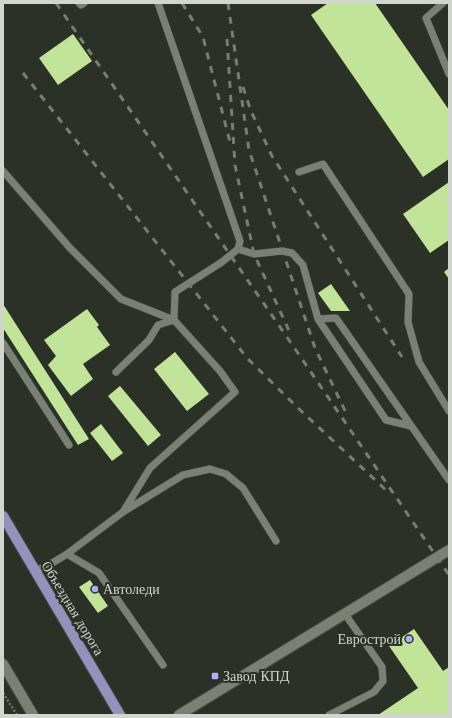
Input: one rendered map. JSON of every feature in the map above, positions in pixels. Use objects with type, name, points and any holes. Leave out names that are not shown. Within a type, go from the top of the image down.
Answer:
[{"type":"main road","name":"Объездная дорога","points":[[3,516],[120,715]]},
{"type":"street","points":[[179,715],[449,550]]},
{"type":"street","points":[[3,664],[33,715]]},
{"type":"lane","points":[[79,3],[81,5],[84,3]]},
{"type":"lane","points":[[158,3],[240,241],[238,249],[222,262],[175,292],[174,320]]},
{"type":"lane","points":[[443,3],[426,18],[449,74]]},
{"type":"lane","points":[[299,172],[323,164],[409,294],[408,322],[419,362],[449,411]]},
{"type":"lane","points":[[3,171],[70,248],[121,300],[174,320],[220,371],[235,392],[150,468],[123,512]]},
{"type":"lane","points":[[238,249],[254,254],[282,251],[292,253],[303,265],[318,319],[386,420],[410,426]]},
{"type":"lane","points":[[318,319],[336,318],[449,480]]},
{"type":"lane","points":[[116,372],[148,340],[158,325],[174,320]]},
{"type":"lane","points":[[3,343],[69,445]]},
{"type":"lane","points":[[35,571],[49,565],[67,554],[123,512],[184,475],[210,468],[226,474],[243,488],[276,541]]},
{"type":"lane","points":[[67,554],[99,573],[163,665]]},
{"type":"lane","points":[[330,715],[374,692],[383,681],[382,667],[345,614]]},
{"type":"path","points":[[3,693],[17,715]]},
{"type":"building","points":[[328,3],[375,3],[449,110],[449,159],[423,177],[311,15]]},
{"type":"building","points":[[73,34],[92,61],[58,85],[39,58]]},
{"type":"building","points":[[449,182],[449,240],[430,253],[403,214]]},
{"type":"building","points":[[449,268],[449,279],[444,272]]},
{"type":"building","points":[[331,284],[350,311],[331,311],[318,293]]},
{"type":"building","points":[[3,304],[89,439],[78,445],[3,328]]},
{"type":"building","points":[[87,309],[99,325],[97,327],[110,345],[83,364],[93,379],[71,396],[48,365],[56,356],[44,340]]},
{"type":"building","points":[[175,352],[209,394],[187,411],[154,369]]},
{"type":"building","points":[[120,386],[161,435],[148,446],[108,396]]},
{"type":"building","points":[[101,424],[123,453],[112,461],[90,433]]},
{"type":"building","points":[[90,580],[108,606],[98,613],[79,587]]},
{"type":"building","points":[[414,629],[443,671],[449,667],[449,715],[378,715],[418,688],[389,646]]},
{"type":"railway","points":[[56,3],[300,356],[449,575]]},
{"type":"railway","points":[[182,3],[203,37],[230,142]]},
{"type":"railway","points":[[228,3],[249,150],[315,348],[348,417]]},
{"type":"railway","points":[[227,39],[235,165],[254,254],[291,335]]},
{"type":"railway","points":[[23,73],[247,358],[388,492]]},
{"type":"railway","points":[[243,87],[251,111],[272,156],[402,357]]},
{"type":"place","name":"Автоледи","points":[[95,589]]},
{"type":"place","name":"Еврострой","points":[[409,639]]},
{"type":"place","name":"Завод КПД","points":[[215,676]]}]
